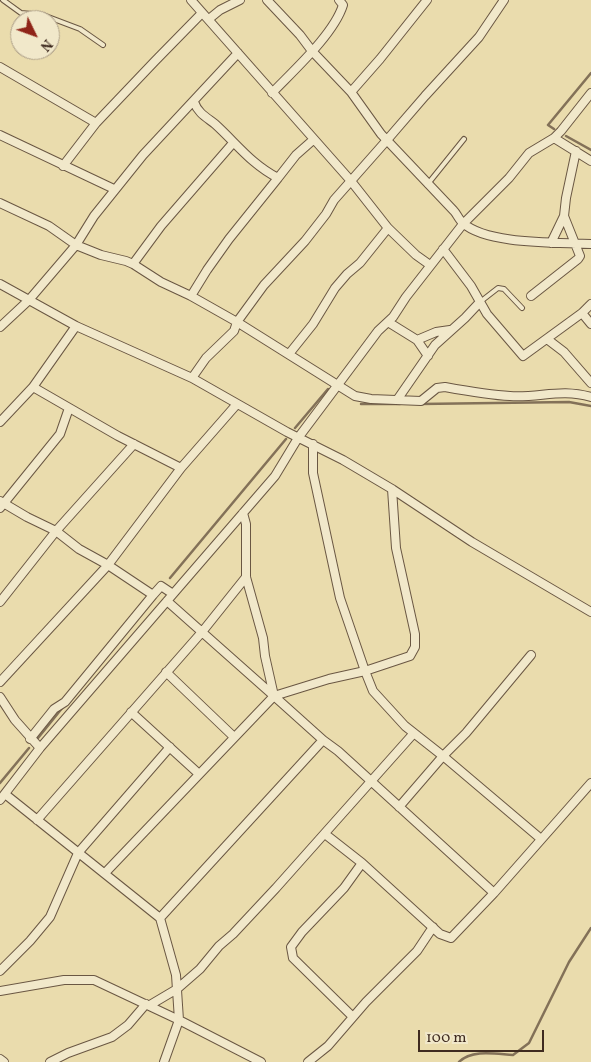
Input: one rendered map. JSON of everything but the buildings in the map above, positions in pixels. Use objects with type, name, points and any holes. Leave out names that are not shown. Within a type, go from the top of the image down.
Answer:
[{"type":"street","points":[[191,0],[351,181],[388,228],[430,266]]},
{"type":"street","points":[[209,20],[220,10],[240,0]]},
{"type":"street","points":[[268,0],[351,92],[380,134],[388,140],[454,211],[463,224],[494,237],[551,243],[591,244]]},
{"type":"street","points":[[272,93],[312,51],[340,16],[343,5],[339,0]]},
{"type":"street","points":[[351,92],[427,0]]},
{"type":"street","points":[[192,378],[206,358],[234,331],[237,322],[264,285],[305,240],[351,181],[424,96],[479,37],[504,0]]},
{"type":"street","points":[[63,166],[96,123],[202,13]]},
{"type":"street","points":[[0,327],[28,300],[76,245],[114,189],[143,155],[238,53]]},
{"type":"street","points":[[0,67],[96,123]]},
{"type":"street","points":[[164,1062],[179,1020],[176,975],[160,918],[37,820],[2,797],[40,748],[282,466],[298,438],[378,331],[388,322],[463,224],[508,178],[529,152],[554,138],[591,93]]},
{"type":"street","points":[[194,102],[199,112],[215,124],[233,143],[263,170],[278,178]]},
{"type":"street","points":[[0,135],[114,189]]},
{"type":"street","points":[[554,138],[591,161]]},
{"type":"street","points":[[191,296],[230,239],[296,155],[314,140]]},
{"type":"street","points":[[133,264],[161,226],[233,143]]},
{"type":"street","points":[[551,243],[564,216],[576,151]]},
{"type":"street","points":[[0,203],[49,226],[76,245],[101,255],[133,264],[168,286],[191,296],[237,322],[355,396],[421,401],[437,388],[445,386],[512,396],[563,392],[590,396]]},
{"type":"street","points":[[531,296],[580,256],[573,243],[564,216]]},
{"type":"street","points":[[289,354],[313,324],[335,288],[360,263],[388,228]]},
{"type":"street","points":[[443,249],[471,286],[492,321],[523,356],[582,313],[591,304]]},
{"type":"street","points":[[0,284],[76,326],[192,378],[298,438],[313,444],[392,489],[480,547],[591,612]]},
{"type":"street","points":[[397,400],[435,345],[480,302]]},
{"type":"street","points":[[582,313],[591,324]]},
{"type":"street","points":[[388,322],[417,340],[428,356]]},
{"type":"street","points":[[0,422],[33,387],[76,326]]},
{"type":"street","points":[[417,340],[436,332],[450,330]]},
{"type":"street","points":[[547,339],[564,352],[591,383]]},
{"type":"street","points":[[33,387],[134,444],[182,468]]},
{"type":"street","points":[[0,682],[108,565],[182,468],[237,404]]},
{"type":"street","points":[[69,408],[60,434],[1,504],[56,531],[79,549],[108,565],[153,595]]},
{"type":"street","points":[[0,602],[56,531],[134,444]]},
{"type":"street","points":[[313,444],[313,473],[340,598],[373,691],[414,733],[541,840]]},
{"type":"street","points":[[105,873],[274,696],[329,679],[365,672],[410,656],[415,647],[415,634],[396,548],[392,489]]},
{"type":"street","points":[[243,513],[246,524],[246,577],[263,638],[274,696]]},
{"type":"street","points":[[37,820],[202,632],[246,577]]},
{"type":"street","points":[[30,739],[54,709],[65,702],[161,586],[202,632],[323,740],[338,751],[494,893]]},
{"type":"street","points":[[399,807],[443,756],[466,733],[531,655]]},
{"type":"street","points":[[166,672],[234,737]]},
{"type":"street","points":[[1,700],[30,739],[40,748]]},
{"type":"street","points":[[131,712],[199,774]]},
{"type":"street","points":[[50,1062],[68,1053],[112,1037],[128,1025],[148,1004],[177,989],[200,969],[219,946],[252,914],[325,834],[414,733]]},
{"type":"street","points":[[160,918],[323,740]]},
{"type":"street","points":[[0,971],[30,941],[50,917],[78,852],[170,747]]},
{"type":"street","points":[[325,834],[362,863],[440,934],[451,938],[494,893],[591,783]]},
{"type":"street","points":[[353,1017],[293,958],[291,947],[302,932],[344,888],[362,863]]},
{"type":"street","points":[[308,1062],[328,1046],[353,1017],[417,951],[432,927]]},
{"type":"street","points":[[0,991],[64,980],[86,979],[101,983],[148,1004],[261,1062]]},
{"type":"street","points":[[0,1059],[4,1062]]},
{"type":"lane","points":[[3,0],[21,13],[43,15],[80,29],[103,45]]},
{"type":"lane","points":[[428,185],[464,139]]},
{"type":"lane","points":[[480,302],[498,288],[504,289],[522,308]]},
{"type":"waterway","points":[[554,129],[548,125],[591,73]]},
{"type":"waterway","points":[[566,136],[591,150]]},
{"type":"waterway","points":[[295,428],[328,389]]},
{"type":"waterway","points":[[420,404],[569,402],[591,406]]},
{"type":"waterway","points":[[361,404],[400,404]]},
{"type":"waterway","points":[[170,578],[286,439]]},
{"type":"waterway","points":[[38,738],[63,707]]},
{"type":"waterway","points":[[0,783],[29,748]]},
{"type":"waterway","points":[[459,1062],[464,1058],[477,1054],[513,1055],[529,1043],[569,962],[591,928]]}]
